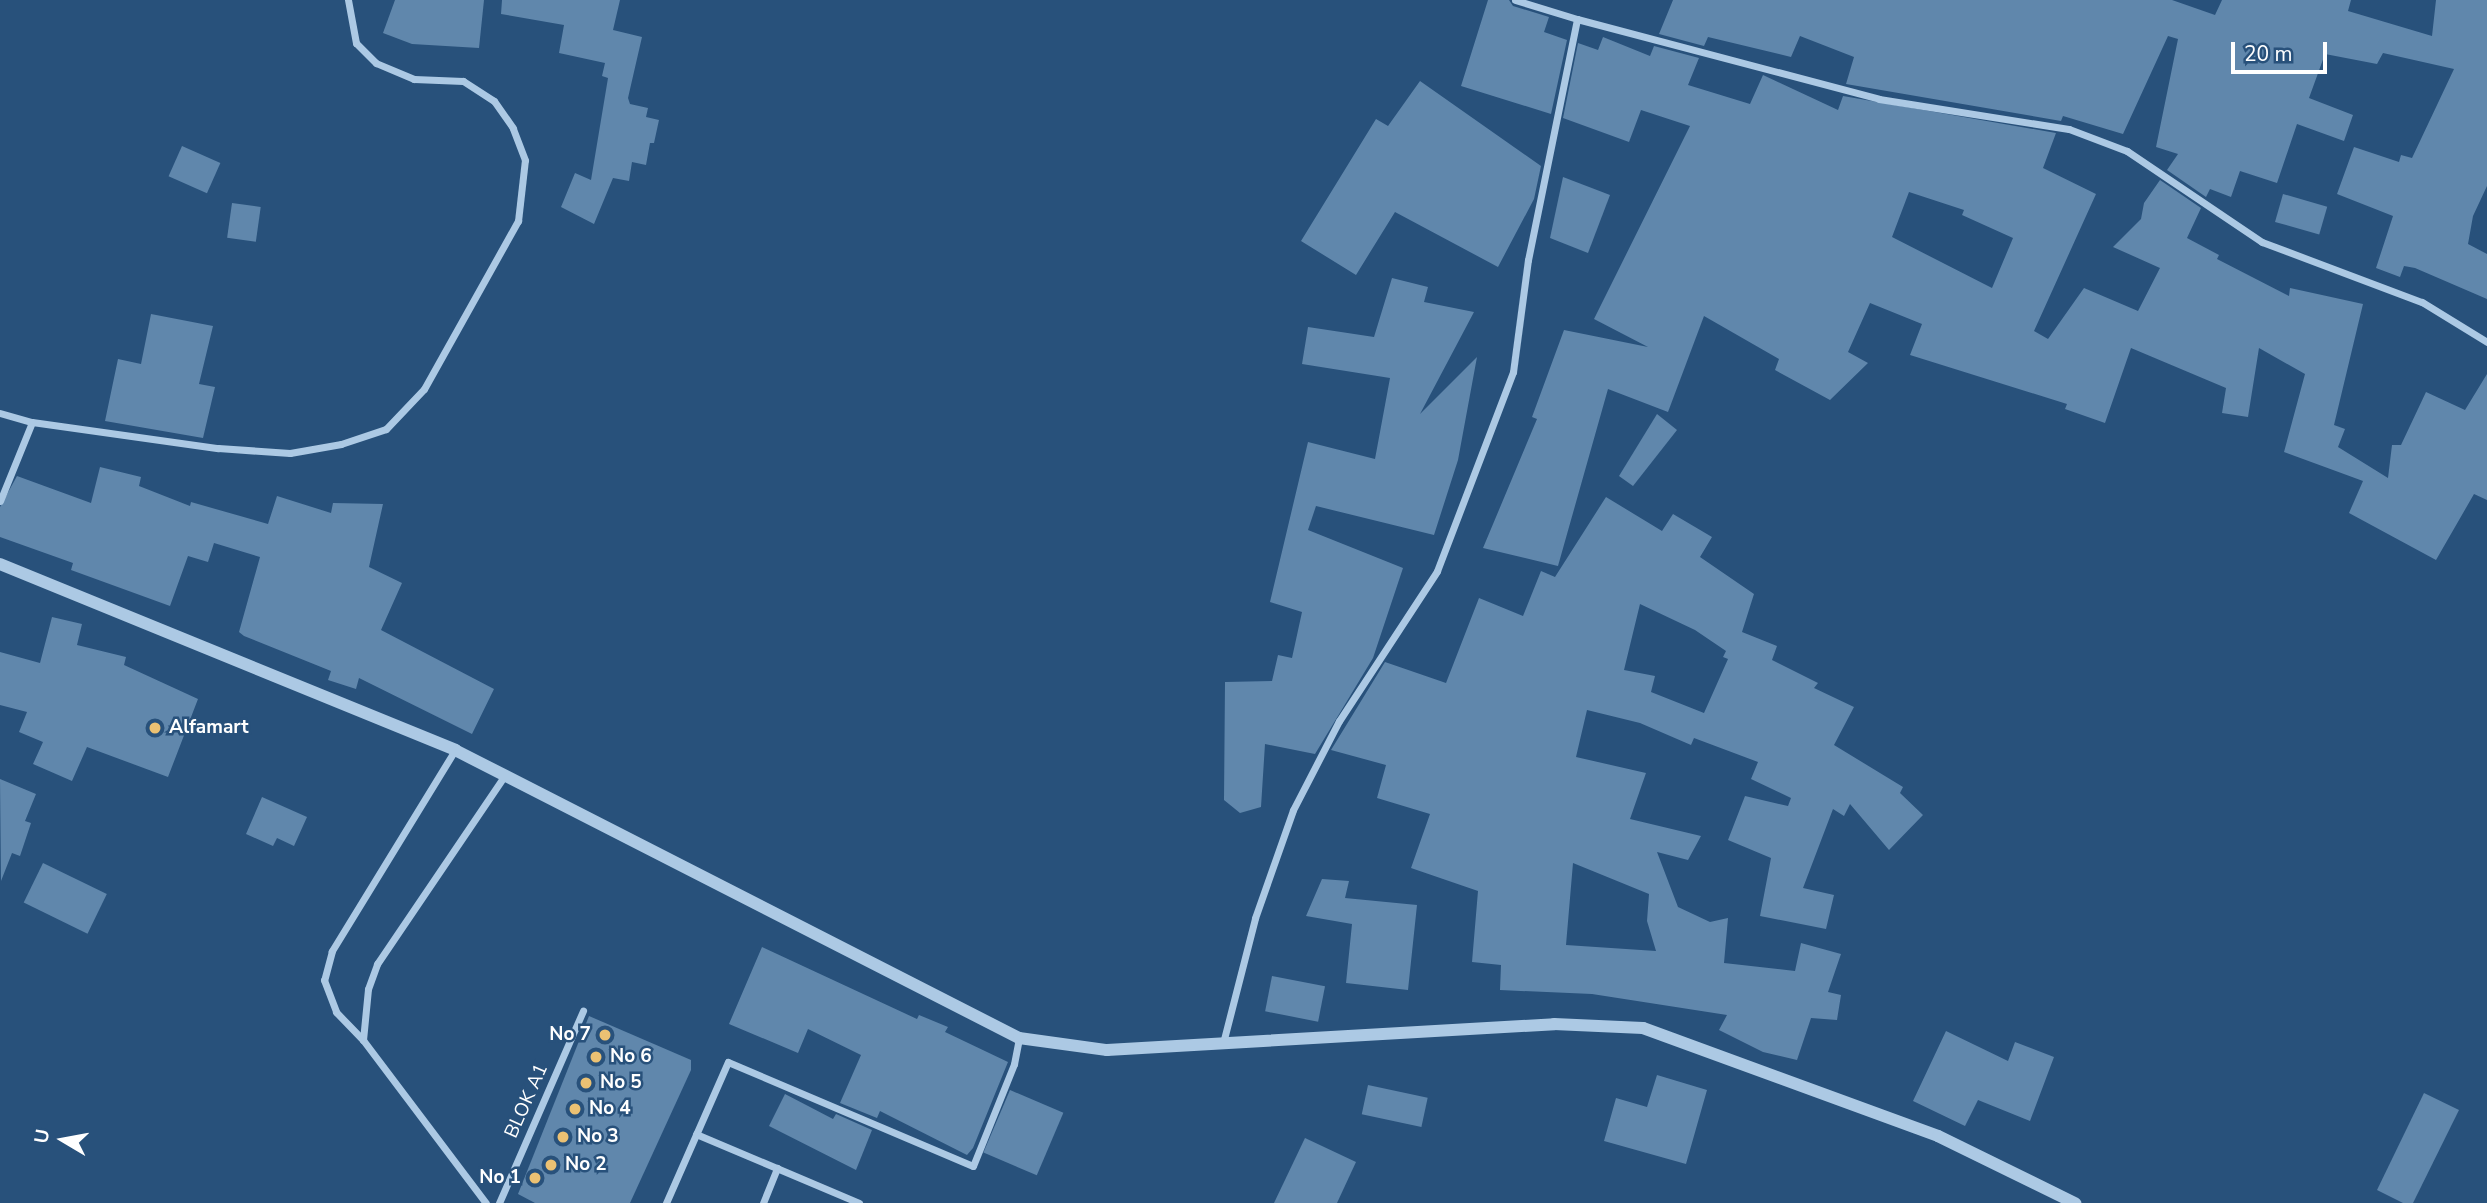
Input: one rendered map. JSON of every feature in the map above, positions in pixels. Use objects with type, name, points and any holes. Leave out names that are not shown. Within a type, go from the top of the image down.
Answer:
[{"type":"street","points":[[0,412],[32,422],[218,448],[290,453],[341,444],[386,429],[424,389],[518,221],[525,160],[513,128],[494,101],[463,81],[414,79],[376,63],[356,43],[348,0]]},
{"type":"street","points":[[1515,0],[1879,99],[2069,129],[2127,150],[2263,242],[2422,302],[2487,342]]},
{"type":"street","points":[[1222,1044],[1255,918],[1293,810],[1339,720],[1437,571],[1513,372],[1528,260],[1577,19]]},
{"type":"street","points":[[0,501],[32,422]]},
{"type":"street","points":[[0,564],[455,750],[1020,1038],[1107,1050],[1554,1024],[1643,1028],[1938,1136],[2075,1203]]},
{"type":"street","points":[[455,750],[326,966],[324,980],[330,1000],[486,1203]]},
{"type":"street","points":[[363,1040],[368,989],[377,964],[505,775]]},
{"type":"street","name":"BLOK A1","points":[[499,1203],[583,1011]]},
{"type":"street","points":[[666,1203],[728,1062],[973,1166],[1014,1065],[1020,1038]]},
{"type":"street","points":[[696,1134],[859,1203]]},
{"type":"street","points":[[763,1203],[777,1168]]},
{"type":"street","points":[[830,1203],[834,1192]]},
{"type":"building","points":[[395,0],[484,0],[479,48],[412,44],[383,33]]},
{"type":"building","points":[[502,0],[620,0],[613,30],[642,37],[628,98],[630,104],[648,108],[646,117],[659,120],[654,143],[650,143],[646,165],[632,162],[629,181],[613,178],[594,224],[561,207],[575,173],[591,180],[608,78],[602,76],[605,63],[559,53],[564,25],[501,14]]},
{"type":"building","points":[[1488,0],[1509,0],[1513,6],[1549,17],[1544,32],[1567,40],[1551,114],[1461,86]]},
{"type":"building","points":[[1673,0],[2172,0],[2215,15],[2222,0],[2351,0],[2348,11],[2432,36],[2436,0],[2487,0],[2487,186],[2473,216],[2468,244],[2487,254],[2487,299],[2415,268],[2404,266],[2400,277],[2376,268],[2393,216],[2337,194],[2354,147],[2399,162],[2401,155],[2412,158],[2454,69],[2383,53],[2377,64],[2325,54],[2309,98],[2353,115],[2344,141],[2297,124],[2277,183],[2240,171],[2231,197],[2210,189],[2206,197],[2167,170],[2178,154],[2156,147],[2178,39],[2168,36],[2123,134],[2063,116],[2061,121],[1846,84],[1854,57],[1800,36],[1791,57],[1708,37],[1704,46],[1659,34]]},
{"type":"building","points":[[1603,37],[1650,56],[1654,46],[1699,58],[1688,85],[1750,104],[1763,75],[1838,110],[1843,96],[2056,133],[2043,168],[2096,194],[2034,331],[2048,339],[2084,288],[2138,311],[2160,268],[2113,247],[2141,219],[2144,203],[2160,180],[2201,208],[2187,238],[2219,255],[2217,259],[2289,296],[2290,288],[2363,304],[2334,425],[2345,429],[2338,447],[2388,478],[2392,445],[2401,445],[2426,392],[2465,410],[2487,374],[2487,500],[2474,494],[2436,560],[2349,513],[2363,481],[2284,452],[2305,374],[2259,348],[2248,417],[2222,413],[2226,388],[2131,348],[2105,423],[2065,409],[2067,404],[1910,355],[1922,324],[1870,303],[1848,352],[1868,363],[1830,400],[1775,370],[1779,359],[1704,316],[1668,412],[1608,389],[1558,566],[1483,548],[1537,419],[1532,417],[1564,330],[1648,347],[1594,319],[1690,126],[1641,110],[1629,142],[1563,118],[1578,43],[1598,50]],"holes":[[[1909,192],[1964,210],[1962,215],[2013,238],[1992,288],[1892,237]]]},
{"type":"building","points":[[1420,81],[1541,166],[1534,199],[1498,267],[1395,212],[1356,275],[1301,241],[1376,119],[1388,126]]},
{"type":"building","points":[[182,146],[220,163],[207,193],[169,176]]},
{"type":"building","points":[[1563,177],[1610,195],[1588,253],[1550,238]]},
{"type":"building","points":[[2283,194],[2327,207],[2319,235],[2275,222]]},
{"type":"building","points":[[232,203],[261,207],[256,242],[227,238]]},
{"type":"building","points":[[1392,278],[1428,287],[1424,302],[1474,312],[1420,414],[1477,357],[1458,460],[1434,535],[1316,506],[1308,530],[1403,568],[1373,658],[1315,754],[1265,744],[1261,807],[1240,813],[1224,800],[1225,682],[1272,681],[1278,655],[1292,658],[1302,612],[1270,602],[1308,442],[1375,459],[1390,378],[1302,364],[1308,327],[1374,337]]},
{"type":"building","points":[[151,314],[213,326],[199,384],[215,387],[203,438],[105,421],[118,359],[141,364]]},
{"type":"building","points":[[1657,414],[1677,430],[1633,486],[1619,476]]},
{"type":"building","points":[[100,467],[141,477],[139,486],[190,506],[191,502],[268,524],[277,496],[331,513],[333,503],[383,504],[369,567],[402,583],[381,630],[494,689],[472,734],[359,678],[356,689],[328,680],[331,671],[239,632],[260,557],[214,543],[208,562],[188,556],[170,606],[71,570],[73,563],[0,537],[0,507],[17,476],[91,503]]},
{"type":"building","points":[[1606,497],[1662,531],[1673,514],[1712,537],[1700,557],[1754,594],[1742,632],[1777,646],[1772,660],[1818,683],[1814,688],[1854,707],[1834,745],[1903,787],[1900,793],[1923,815],[1889,850],[1850,804],[1844,816],[1833,809],[1803,888],[1834,895],[1826,929],[1760,916],[1771,858],[1728,840],[1745,796],[1788,806],[1791,798],[1751,779],[1758,762],[1694,738],[1691,745],[1640,723],[1587,710],[1576,757],[1646,773],[1630,819],[1701,836],[1688,860],[1657,852],[1678,907],[1710,922],[1728,918],[1724,963],[1795,971],[1801,943],[1841,954],[1828,992],[1841,995],[1837,1020],[1811,1018],[1797,1060],[1763,1052],[1719,1030],[1727,1015],[1592,994],[1500,990],[1501,965],[1472,962],[1478,891],[1411,868],[1430,814],[1377,798],[1386,765],[1331,750],[1385,662],[1446,683],[1479,598],[1523,616],[1541,571],[1555,577]],"holes":[[[1640,604],[1695,630],[1726,651],[1723,657],[1728,659],[1704,713],[1651,692],[1655,676],[1624,670]],[[1573,863],[1649,894],[1647,921],[1656,951],[1566,945]]]},
{"type":"building","points":[[52,617],[82,624],[77,645],[126,657],[124,665],[198,699],[168,777],[87,747],[72,781],[33,764],[43,742],[19,732],[27,712],[0,705],[0,652],[40,663]]},
{"type":"building","points":[[0,779],[36,794],[25,821],[31,823],[20,856],[12,853],[1,881]]},
{"type":"building","points":[[262,797],[307,817],[294,846],[277,838],[273,846],[246,834]]},
{"type":"building","points":[[43,863],[107,894],[88,934],[24,903]]},
{"type":"building","points":[[1322,879],[1349,881],[1345,898],[1417,905],[1408,990],[1346,983],[1352,924],[1306,916]]},
{"type":"building","points":[[762,947],[917,1019],[919,1015],[948,1027],[945,1032],[1008,1062],[973,1148],[967,1155],[880,1111],[877,1118],[840,1103],[861,1055],[808,1029],[798,1053],[729,1024]]},
{"type":"building","points":[[1272,976],[1325,986],[1318,1022],[1265,1011]]},
{"type":"building","points":[[589,1016],[691,1060],[691,1070],[630,1203],[535,1203],[518,1194]]},
{"type":"building","points":[[1946,1031],[2008,1061],[2015,1042],[2054,1057],[2030,1121],[1978,1100],[1965,1126],[1913,1101]]},
{"type":"building","points":[[1657,1075],[1707,1090],[1686,1164],[1604,1141],[1616,1098],[1647,1107]]},
{"type":"building","points":[[1368,1085],[1428,1098],[1421,1127],[1362,1114]]},
{"type":"building","points":[[1010,1090],[1063,1113],[1037,1175],[983,1153]]},
{"type":"building","points":[[2424,1093],[2459,1110],[2413,1203],[2403,1203],[2377,1190]]},
{"type":"building","points":[[785,1094],[833,1119],[836,1114],[872,1130],[856,1170],[769,1126]]},
{"type":"building","points":[[1305,1138],[1356,1162],[1337,1203],[1274,1203]]},
{"type":"place","name":"Alfamart","points":[[155,728]]},
{"type":"place","name":"No 7","points":[[605,1035]]},
{"type":"place","name":"No 6","points":[[596,1057]]},
{"type":"place","name":"No 5","points":[[586,1083]]},
{"type":"place","name":"No 4","points":[[575,1109]]},
{"type":"place","name":"No 3","points":[[563,1137]]},
{"type":"place","name":"No 2","points":[[551,1165]]},
{"type":"place","name":"No 1","points":[[535,1178]]}]
